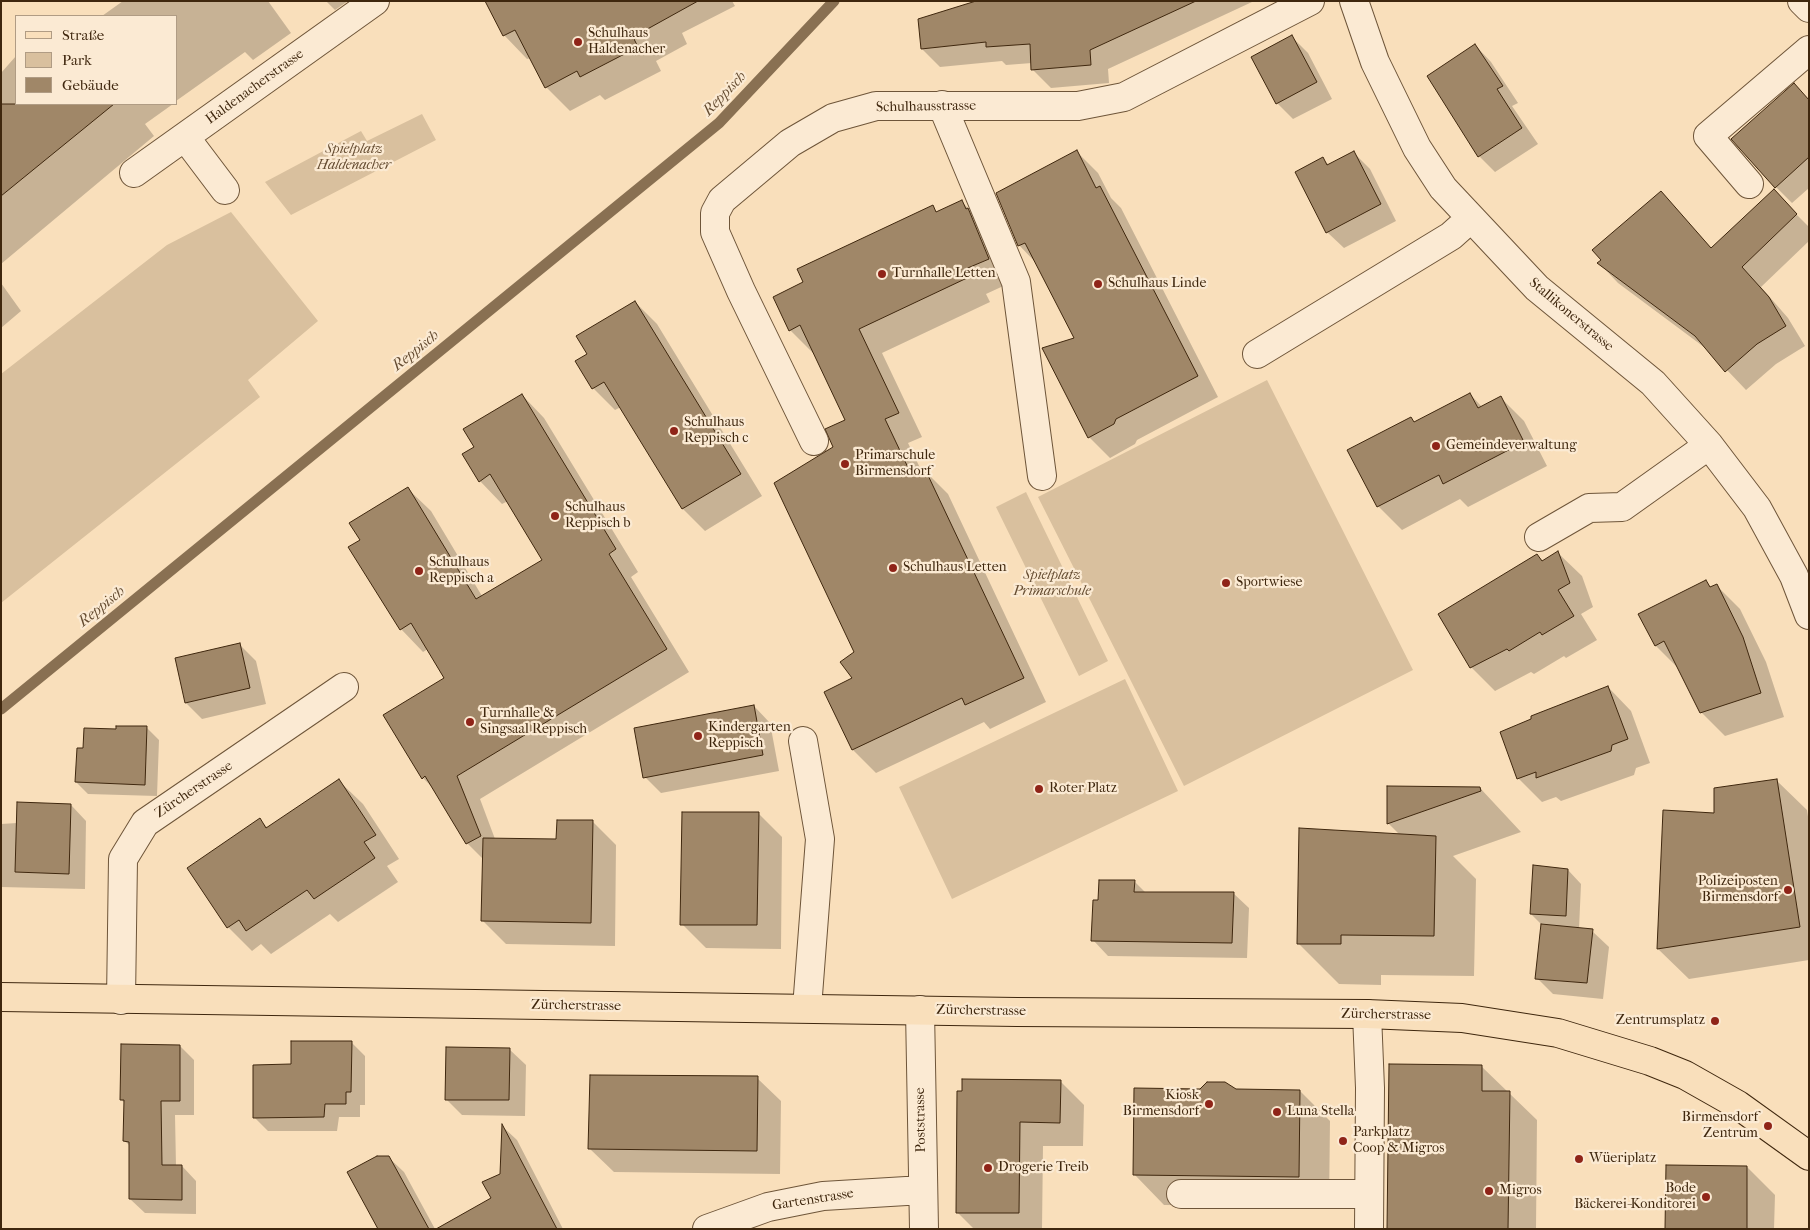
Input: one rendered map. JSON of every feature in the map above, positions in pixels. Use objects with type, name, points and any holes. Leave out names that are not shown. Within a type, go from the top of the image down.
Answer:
[{"type":"main road","name":"Zürcherstrasse","points":[[1,997],[1276,1015],[1367,1014],[1462,1018],[1558,1033],[1650,1061],[1707,1086],[1768,1126],[1809,1156]]},
{"type":"street","name":"Haldenacherstrasse","points":[[134,173],[375,1]]},
{"type":"street","name":"Schulhausstrasse","points":[[814,441],[741,291],[715,232],[715,213],[722,200],[790,143],[834,118],[876,106],[1078,106],[1124,97],[1310,1]]},
{"type":"street","name":"Stallikonerstrasse","points":[[1354,1],[1375,62],[1417,148],[1443,188],[1470,219],[1537,288],[1652,383],[1709,445],[1756,508],[1794,576],[1809,616]]},
{"type":"street","points":[[1802,1],[1809,8]]},
{"type":"street","points":[[1749,184],[1708,136],[1809,50]]},
{"type":"street","points":[[942,105],[1016,282],[1042,476]]},
{"type":"street","points":[[185,137],[225,190]]},
{"type":"street","points":[[1257,354],[1451,236],[1470,219]]},
{"type":"street","points":[[1539,537],[1589,508],[1622,507],[1709,445]]},
{"type":"street","name":"Zürcherstrasse","points":[[121,1000],[123,859],[145,823],[344,687]]},
{"type":"street","points":[[803,741],[820,839],[807,1008]]},
{"type":"street","name":"Poststrasse","points":[[920,1010],[924,1229]]},
{"type":"street","points":[[1367,1014],[1370,1088],[1369,1229]]},
{"type":"street","name":"Gartenstrasse","points":[[707,1229],[768,1207],[823,1196],[923,1190]]},
{"type":"street","points":[[1181,1194],[1368,1194]]},
{"type":"green space","name":"Spielplatz Haldenacher","points":[[422,114],[436,140],[291,215],[265,182],[361,131],[367,141]]},
{"type":"green space","points":[[231,212],[318,321],[248,380],[260,397],[1,603],[1,374],[167,245]]},
{"type":"green space","name":"Sportwiese","points":[[1267,380],[1413,670],[1184,786],[1038,497]]},
{"type":"green space","name":"Spielplatz Primarschule","points":[[1026,492],[1108,661],[1079,676],[996,507]]},
{"type":"green space","name":"Roter Platz","points":[[1125,679],[1178,791],[952,899],[899,787]]},
{"type":"building","name":"Schulhaus Haldenacher","points":[[485,1],[698,1],[633,37],[638,47],[580,77],[577,71],[545,88],[515,30],[503,36]]},
{"type":"building","points":[[976,1],[1196,1],[1090,50],[1091,65],[1031,70],[1030,44],[986,47],[986,42],[921,49],[918,19]]},
{"type":"building","points":[[1292,35],[1317,82],[1276,104],[1251,57]]},
{"type":"building","points":[[1475,44],[1503,86],[1497,89],[1522,128],[1478,157],[1427,76]]},
{"type":"building","points":[[1794,83],[1809,100],[1809,157],[1775,188],[1731,139]]},
{"type":"building","points":[[1,104],[113,105],[1,196]]},
{"type":"building","name":"Schulhaus Linde","points":[[1077,150],[1096,188],[1100,186],[1198,376],[1116,419],[1114,424],[1088,438],[1042,348],[1074,338],[1025,243],[1018,246],[996,193]]},
{"type":"building","points":[[1354,151],[1381,204],[1326,233],[1295,172],[1323,157],[1327,165]]},
{"type":"building","points":[[1774,189],[1797,214],[1742,267],[1769,297],[1786,326],[1757,344],[1725,372],[1695,336],[1597,263],[1601,260],[1592,250],[1661,191],[1711,248]]},
{"type":"building","name":"Schulhaus Letten","points":[[962,200],[966,209],[968,208],[989,259],[963,270],[967,278],[859,329],[899,413],[885,419],[912,476],[925,469],[1024,678],[965,705],[962,698],[852,750],[824,692],[852,678],[840,662],[854,652],[774,483],[833,447],[825,429],[845,420],[800,325],[789,331],[773,297],[803,282],[797,269],[933,205],[936,212]]},
{"type":"building","name":"Schulhaus Reppisch c","points":[[635,301],[741,474],[682,509],[604,382],[592,389],[575,361],[587,354],[576,336]]},
{"type":"building","name":"Gemeindeverwaltung","points":[[1470,393],[1478,408],[1501,396],[1524,442],[1443,484],[1439,475],[1377,507],[1347,450],[1411,417],[1414,422]]},
{"type":"building","points":[[522,394],[616,549],[609,554],[667,649],[457,776],[481,836],[466,844],[425,776],[422,779],[383,715],[444,678],[411,623],[400,630],[348,547],[360,540],[349,523],[408,487],[476,599],[542,560],[490,474],[479,482],[462,454],[474,447],[463,429]]},
{"type":"building","points":[[1558,551],[1570,583],[1558,590],[1574,616],[1542,635],[1540,632],[1509,651],[1507,649],[1470,668],[1438,614],[1537,554],[1542,561]]},
{"type":"building","points":[[1706,580],[1710,587],[1717,584],[1743,637],[1761,693],[1700,713],[1664,641],[1655,646],[1638,614]]},
{"type":"building","points":[[240,643],[250,688],[185,703],[175,658]]},
{"type":"building","points":[[1608,686],[1628,739],[1612,745],[1611,751],[1536,778],[1536,772],[1517,779],[1500,732],[1531,719],[1531,716]]},
{"type":"building","name":"Kindergarten Reppisch","points":[[754,705],[763,755],[643,778],[634,728]]},
{"type":"building","points":[[116,726],[147,726],[145,785],[75,782],[77,748],[83,748],[84,728],[116,729]]},
{"type":"building","points":[[339,779],[376,835],[364,842],[375,858],[314,899],[307,890],[246,931],[239,920],[227,928],[187,868],[260,818],[266,828]]},
{"type":"building","points":[[1777,779],[1800,927],[1657,949],[1663,810],[1714,813],[1714,788]]},
{"type":"building","points":[[1387,786],[1480,787],[1481,791],[1387,824]]},
{"type":"building","points":[[17,802],[71,804],[69,874],[15,872]]},
{"type":"building","points":[[682,812],[759,812],[757,925],[680,925]]},
{"type":"building","points":[[557,820],[593,820],[591,923],[481,921],[483,838],[556,839]]},
{"type":"building","points":[[1299,828],[1436,836],[1434,936],[1341,935],[1341,944],[1297,944]]},
{"type":"building","points":[[1533,865],[1568,869],[1566,916],[1530,914]]},
{"type":"building","points":[[1099,880],[1135,880],[1134,892],[1234,892],[1232,943],[1091,941],[1093,900],[1098,900]]},
{"type":"building","points":[[1541,924],[1593,929],[1587,983],[1535,979]]},
{"type":"building","points":[[291,1041],[352,1041],[351,1092],[346,1092],[346,1104],[325,1104],[324,1117],[253,1118],[253,1065],[291,1064]]},
{"type":"building","points":[[121,1044],[180,1045],[180,1101],[161,1101],[162,1165],[182,1165],[182,1200],[129,1199],[129,1142],[123,1141],[124,1100],[120,1100]]},
{"type":"building","points":[[446,1047],[510,1048],[509,1100],[445,1100]]},
{"type":"building","points":[[1389,1064],[1482,1065],[1482,1091],[1510,1091],[1508,1229],[1387,1229]]},
{"type":"building","points":[[590,1075],[758,1076],[757,1151],[588,1149]]},
{"type":"building","name":"Drogerie Treib","points":[[962,1079],[1061,1080],[1060,1123],[1020,1122],[1019,1213],[956,1213],[957,1091],[962,1091]]},
{"type":"building","points":[[1207,1082],[1225,1082],[1236,1089],[1300,1090],[1299,1177],[1133,1175],[1134,1088],[1200,1089]]},
{"type":"building","points":[[502,1124],[557,1229],[436,1229],[491,1198],[482,1182],[500,1174]]},
{"type":"building","points":[[377,1156],[389,1156],[429,1229],[378,1229],[347,1172]]},
{"type":"building","name":"Bode Bäckerei-Konditorei","points":[[1666,1165],[1747,1166],[1747,1229],[1665,1229]]},
{"type":"waterway","name":"Reppisch","points":[[1,709],[719,123],[834,1]]},
{"type":"place","name":"Schulhaus Haldenacher","points":[[578,42]]},
{"type":"place","name":"Turnhalle Letten","points":[[882,274]]},
{"type":"place","name":"Schulhaus Linde","points":[[1098,284]]},
{"type":"place","name":"Schulhaus Reppisch c","points":[[674,431]]},
{"type":"place","name":"Gemeindeverwaltung","points":[[1436,446]]},
{"type":"place","name":"Primarschule Birmensdorf","points":[[845,464]]},
{"type":"place","name":"Schulhaus Reppisch b","points":[[555,516]]},
{"type":"place","name":"Schulhaus Letten","points":[[893,568]]},
{"type":"place","name":"Schulhaus Reppisch a","points":[[419,571]]},
{"type":"place","name":"Sportwiese","points":[[1226,583]]},
{"type":"place","name":"Turnhalle & Singsaal Reppisch","points":[[470,722]]},
{"type":"place","name":"Kindergarten Reppisch","points":[[698,736]]},
{"type":"place","name":"Roter Platz","points":[[1039,789]]},
{"type":"place","name":"Polizeiposten Birmensdorf","points":[[1788,890]]},
{"type":"place","name":"Zentrumsplatz","points":[[1715,1021]]},
{"type":"place","name":"Kiosk Birmensdorf","points":[[1209,1104]]},
{"type":"place","name":"Luna Stella","points":[[1277,1112]]},
{"type":"place","name":"Birmensdorf Zentrum","points":[[1768,1126]]},
{"type":"place","name":"Parkplatz Coop & Migros","points":[[1343,1141]]},
{"type":"place","name":"Wüeriplatz","points":[[1579,1159]]},
{"type":"place","name":"Drogerie Treib","points":[[988,1168]]},
{"type":"place","name":"Migros","points":[[1489,1191]]},
{"type":"place","name":"Bode Bäckerei-Konditorei","points":[[1706,1197]]}]
